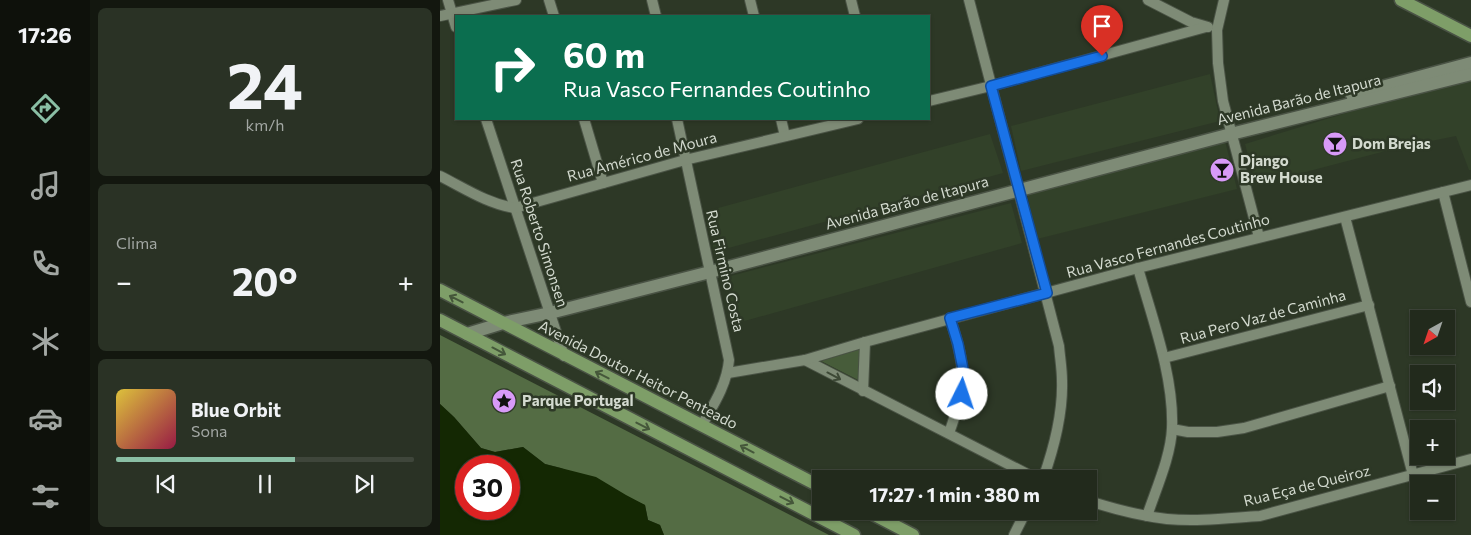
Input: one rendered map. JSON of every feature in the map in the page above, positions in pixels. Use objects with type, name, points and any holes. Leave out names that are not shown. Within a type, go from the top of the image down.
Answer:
[{"type":"main road","points":[[1401,0],[1471,36]]},
{"type":"main road","name":"Avenida Barão de Itapura","points":[[467,334],[548,309],[1230,131],[1471,63]]},
{"type":"main road","name":"Avenida Barão de Itapura","points":[[1230,131],[1471,74]]},
{"type":"main road","name":"Avenida Doutor Heitor Penteado","points":[[440,290],[564,356],[812,482]]},
{"type":"main road","name":"Avenida Barão de Itapura","points":[[474,308],[494,315],[548,309]]},
{"type":"main road","points":[[440,320],[854,535]]},
{"type":"main road","points":[[885,520],[913,535]]},
{"type":"street","points":[[448,0],[455,24]]},
{"type":"street","points":[[440,16],[516,0]]},
{"type":"street","points":[[549,0],[554,15]]},
{"type":"street","points":[[652,0],[656,15]]},
{"type":"street","points":[[750,0],[754,15]]},
{"type":"street","points":[[852,0],[856,15]]},
{"type":"street","points":[[969,0],[1017,187],[1047,293],[1059,346],[1062,382],[1058,424],[1046,470]]},
{"type":"street","points":[[1148,0],[1191,22],[1217,30]]},
{"type":"street","points":[[1224,0],[1217,30],[1218,63],[1223,101],[1259,238]]},
{"type":"street","points":[[930,102],[1206,27]]},
{"type":"street","name":"Rua Roberto Simonsen","points":[[486,120],[564,356]]},
{"type":"street","points":[[584,120],[603,183]]},
{"type":"street","name":"Rua Firmino Costa","points":[[677,120],[729,360],[728,373],[702,425]]},
{"type":"street","points":[[781,120],[785,136]]},
{"type":"street","name":"Rua Américo de Moura","points":[[515,208],[685,160],[854,120]]},
{"type":"street","points":[[440,176],[482,198],[515,208]]},
{"type":"street","name":"Rua Vasco Fernandes Coutinho","points":[[728,373],[804,360],[950,318],[1138,268],[1471,185]]},
{"type":"street","points":[[1443,192],[1471,302]]},
{"type":"street","points":[[1345,217],[1413,475]]},
{"type":"street","points":[[1138,268],[1164,358],[1172,429],[1166,457],[1147,516]]},
{"type":"street","name":"Rua Pero Vaz de Caminha","points":[[1164,358],[1369,304]]},
{"type":"street","points":[[949,433],[962,394],[963,369],[950,318]]},
{"type":"street","points":[[863,391],[865,342]]},
{"type":"street","points":[[804,360],[1020,470]]},
{"type":"street","points":[[1172,429],[1188,432],[1217,432],[1244,428],[1390,386]]},
{"type":"street","name":"Rua Eça de Queiroz","points":[[1413,475],[1471,459]]},
{"type":"street","name":"Rua Eça de Queiroz","points":[[1097,503],[1147,516],[1189,520],[1260,516],[1410,476]]},
{"type":"street","points":[[1014,535],[1022,520]]},
{"type":"shaded area","points":[[1210,74],[1220,121],[1021,171],[1011,126]]},
{"type":"shaded area","points":[[1471,78],[1471,170],[1469,170],[1456,136],[1401,147],[1256,185],[1245,144],[1389,100]]},
{"type":"shaded area","points":[[990,134],[1003,173],[714,252],[707,211]]},
{"type":"shaded area","points":[[1225,141],[1237,189],[1037,239],[1027,194]]},
{"type":"shaded area","points":[[1011,203],[1022,243],[734,324],[723,278]]},
{"type":"shaded area","name":"Parque Portugal","points":[[440,335],[829,535],[664,535],[660,525],[648,520],[645,505],[561,468],[545,464],[523,447],[495,452],[481,448],[440,404]]},
{"type":"shaded area","points":[[861,349],[862,382],[821,361]]},
{"type":"shaded area","points":[[440,404],[481,448],[495,452],[523,447],[545,464],[596,477],[645,505],[648,520],[660,525],[664,535],[440,535]]},
{"type":"place","name":"Dom Brejas","points":[[1335,144]]},
{"type":"place","name":"Django Brew House","points":[[1222,170]]},
{"type":"place","name":"Parque Portugal","points":[[504,401]]},
{"type":"route","points":[[962,394],[963,369],[950,318],[1047,293],[991,86],[1102,56]]}]
